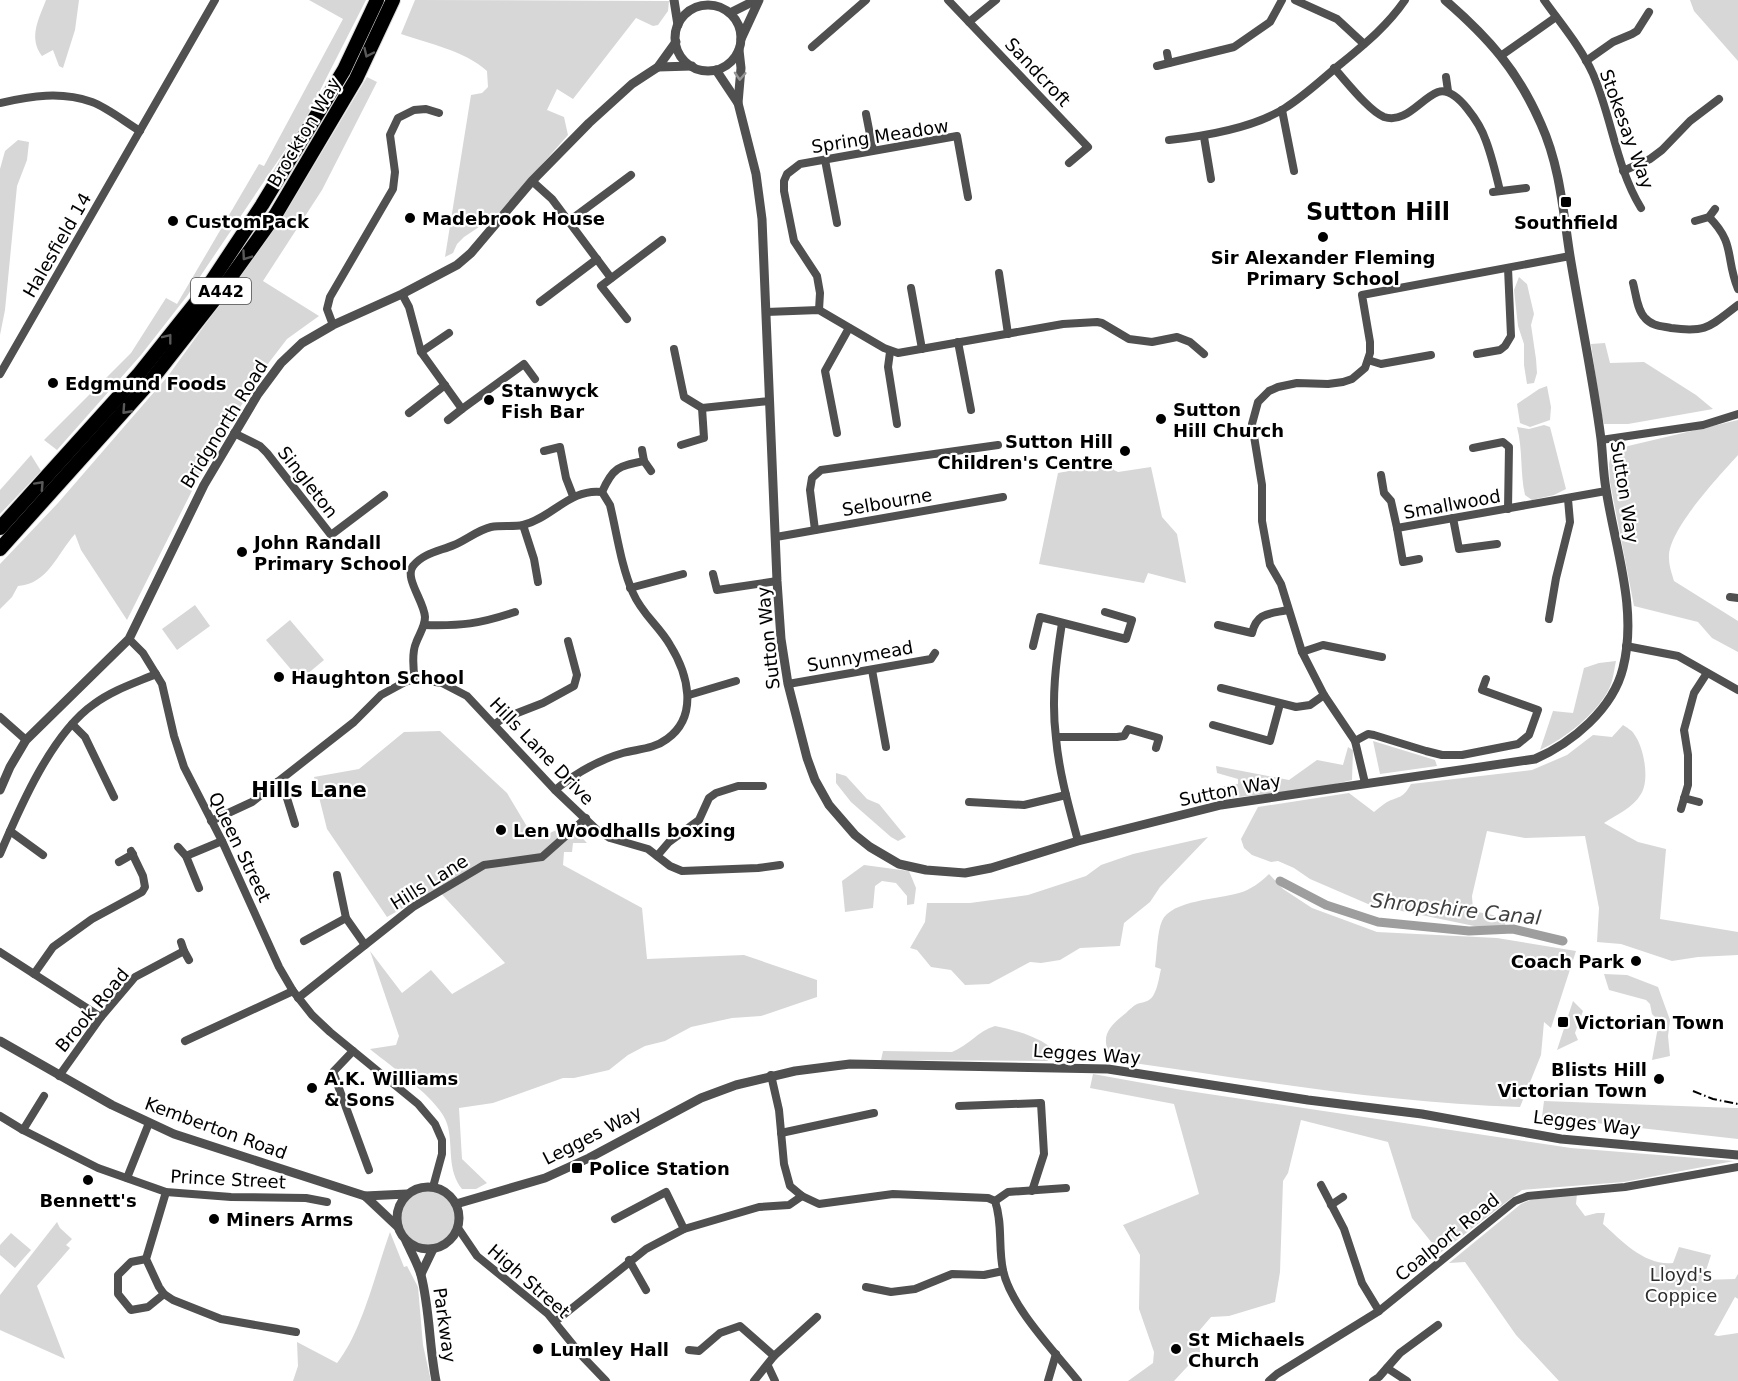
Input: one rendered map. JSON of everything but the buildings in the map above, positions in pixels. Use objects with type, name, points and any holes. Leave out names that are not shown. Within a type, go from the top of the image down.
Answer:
[{"type":"highway","name":"Brockton Way","points":[[0,528],[138,375],[205,291],[262,205],[344,70],[377,0]]},
{"type":"highway","name":"Brockton Way","points":[[0,549],[149,383],[215,299],[276,214],[351,88],[393,0]]},
{"type":"street","name":"Halesfield 14","points":[[0,374],[215,0]]},
{"type":"street","points":[[674,0],[678,26],[676,42],[680,54],[692,66]]},
{"type":"street","points":[[730,13],[758,0]]},
{"type":"street","points":[[658,68],[692,66],[706,70],[716,69],[729,63],[739,50],[741,39],[758,0]]},
{"type":"street","points":[[812,47],[866,0]]},
{"type":"street","name":"Sandcroft","points":[[948,0],[1088,147],[1069,163]]},
{"type":"street","points":[[969,22],[996,0]]},
{"type":"street","points":[[1157,66],[1234,47],[1270,22],[1282,0]]},
{"type":"street","points":[[1295,0],[1337,19],[1364,44]]},
{"type":"street","points":[[1169,140],[1204,136],[1242,126],[1282,110],[1364,44],[1393,17],[1405,0]]},
{"type":"street","name":"Sutton Way","points":[[716,69],[738,103],[756,174],[762,219],[781,639],[788,684],[807,758],[815,780],[829,805],[855,835],[870,847],[899,864],[926,870],[965,873],[991,868],[1078,841],[1221,805],[1534,759],[1552,752],[1573,738],[1593,718],[1615,690],[1623,668],[1628,618],[1606,491],[1601,440],[1570,256],[1559,175],[1548,142],[1525,92],[1502,55],[1473,24],[1445,0]]},
{"type":"street","name":"Stokesay Way","points":[[1544,0],[1592,73],[1608,115],[1623,171],[1630,190],[1641,208]]},
{"type":"street","points":[[678,26],[688,12],[702,2],[718,6],[730,13],[739,26],[741,39]]},
{"type":"street","points":[[1586,61],[1613,42],[1637,31],[1649,12]]},
{"type":"street","points":[[1502,55],[1556,17]]},
{"type":"street","name":"Bridgnorth Road","points":[[0,790],[26,740],[129,639],[204,485],[258,394],[281,363],[302,343],[333,325],[442,274],[464,259],[532,181],[596,116],[632,84],[658,68],[676,42]]},
{"type":"street","name":"Sutton Way","points":[[738,103],[741,68],[739,50]]},
{"type":"street","points":[[1167,53],[1169,63]]},
{"type":"street","points":[[1334,68],[1364,102],[1385,117],[1402,116],[1438,92],[1448,91],[1461,100],[1486,139],[1497,192],[1526,188]]},
{"type":"street","points":[[1446,77],[1448,91]]},
{"type":"street","points":[[0,103],[35,95],[60,95],[93,102],[140,131]]},
{"type":"street","points":[[1623,171],[1650,159],[1690,121],[1719,99]]},
{"type":"street","points":[[333,325],[327,309],[330,297],[393,189],[395,172],[390,135],[394,126],[398,118],[414,110],[426,109],[439,113]]},
{"type":"street","points":[[1282,110],[1294,171]]},
{"type":"street","points":[[866,114],[873,150]]},
{"type":"street","name":"Spring Meadow","points":[[819,310],[820,293],[817,276],[794,241],[784,181],[787,174],[796,166],[957,136],[968,197]]},
{"type":"street","points":[[1204,136],[1211,179]]},
{"type":"street","points":[[825,160],[837,223]]},
{"type":"street","points":[[569,221],[631,175]]},
{"type":"street","points":[[532,181],[552,199],[611,278]]},
{"type":"street","points":[[1695,221],[1709,217],[1715,209]]},
{"type":"street","points":[[1709,217],[1720,228],[1726,239],[1738,288]]},
{"type":"street","points":[[627,319],[601,286],[662,240]]},
{"type":"street","points":[[1365,783],[1358,749],[1324,695],[1302,652],[1281,584],[1270,565],[1262,521],[1263,485],[1252,424],[1255,409],[1269,391],[1286,385],[1328,384],[1352,378],[1365,368],[1370,342],[1362,294],[1570,256]]},
{"type":"street","points":[[540,302],[597,259]]},
{"type":"street","points":[[1477,354],[1500,350],[1511,336],[1508,268]]},
{"type":"street","points":[[999,273],[1008,334]]},
{"type":"street","points":[[1633,283],[1640,311],[1654,325],[1693,331],[1704,328],[1738,305]]},
{"type":"street","points":[[911,288],[922,349]]},
{"type":"street","points":[[402,294],[409,307],[421,352],[462,409]]},
{"type":"street","points":[[766,312],[819,310],[890,352],[898,353],[1073,323],[1097,322],[1134,341],[1152,342],[1177,337],[1190,342],[1204,354]]},
{"type":"street","points":[[837,433],[825,371],[849,328]]},
{"type":"street","points":[[421,352],[449,333]]},
{"type":"street","points":[[958,342],[971,410]]},
{"type":"street","points":[[674,348],[684,397],[702,408],[769,401]]},
{"type":"street","points":[[890,352],[888,367],[897,424]]},
{"type":"street","points":[[1368,360],[1381,364],[1431,355]]},
{"type":"street","points":[[448,420],[524,364],[535,379]]},
{"type":"street","points":[[409,412],[445,385]]},
{"type":"street","points":[[681,445],[704,438],[702,408]]},
{"type":"street","points":[[1601,440],[1703,425],[1738,414]]},
{"type":"street","name":"Singleton","points":[[234,433],[261,446],[331,535],[384,495]]},
{"type":"street","points":[[1473,448],[1503,442],[1509,447],[1508,509]]},
{"type":"street","points":[[815,530],[810,490],[812,478],[821,470],[998,445]]},
{"type":"street","points":[[544,451],[560,447],[566,478],[573,496]]},
{"type":"street","points":[[642,450],[644,460],[651,471]]},
{"type":"street","points":[[602,492],[609,475],[614,470],[644,460]]},
{"type":"street","name":"Smallwood","points":[[1381,475],[1384,493],[1392,501],[1397,528],[1606,491]]},
{"type":"street","points":[[211,821],[252,802],[354,722],[381,695],[415,679],[414,646],[424,625],[423,607],[410,578],[410,572],[416,563],[434,552],[453,546],[486,529],[523,525],[573,496],[587,491],[602,492]]},
{"type":"street","points":[[555,790],[576,774],[605,759],[650,747],[667,739],[681,724],[689,695],[683,671],[671,646],[639,606],[630,588],[610,505],[602,492]]},
{"type":"street","name":"Selbourne","points":[[776,537],[1003,497]]},
{"type":"street","points":[[1549,618],[1570,522],[1568,499]]},
{"type":"street","points":[[1453,518],[1459,549],[1497,544]]},
{"type":"street","points":[[523,525],[534,559],[538,582]]},
{"type":"street","points":[[1397,528],[1403,562],[1419,559]]},
{"type":"street","points":[[630,588],[683,574]]},
{"type":"street","points":[[713,574],[717,590],[777,581]]},
{"type":"street","points":[[1218,625],[1252,633],[1258,619],[1288,610]]},
{"type":"street","points":[[424,625],[457,626],[480,623],[515,612]]},
{"type":"street","points":[[1033,646],[1040,617],[1126,639],[1132,620],[1105,612]]},
{"type":"street","points":[[1062,623],[1054,694],[1056,737],[1066,795],[1078,841]]},
{"type":"street","name":"Queen Street","points":[[129,639],[143,652],[162,684],[184,767],[222,841],[279,967],[296,994],[312,1015],[418,1104],[435,1124],[442,1140],[442,1154],[433,1187]]},
{"type":"street","points":[[495,724],[543,703],[573,686],[577,675],[568,640]]},
{"type":"street","points":[[1302,652],[1323,645],[1382,657]]},
{"type":"street","points":[[1626,646],[1678,656],[1738,690]]},
{"type":"street","name":"Sunnymead","points":[[788,684],[931,658],[935,653]]},
{"type":"street","points":[[872,670],[885,747]]},
{"type":"street","points":[[1681,809],[1688,785],[1688,756],[1684,730],[1694,693],[1707,673]]},
{"type":"street","points":[[0,854],[44,763],[72,724],[92,705],[113,692],[156,674]]},
{"type":"street","points":[[1354,741],[1368,734],[1442,755],[1462,755],[1518,744],[1529,735],[1538,710],[1482,690],[1486,678]]},
{"type":"street","name":"Hills Lane Drive","points":[[415,679],[454,688],[467,696],[555,790],[597,830],[610,838],[648,849],[670,866],[688,872],[780,865]]},
{"type":"street","points":[[689,695],[736,681]]},
{"type":"street","points":[[1221,688],[1280,704],[1303,707],[1324,695]]},
{"type":"street","points":[[1213,725],[1270,741],[1280,704]]},
{"type":"street","points":[[0,717],[26,740]]},
{"type":"street","points":[[72,724],[85,737],[114,797]]},
{"type":"street","points":[[1056,737],[1117,737],[1124,736],[1128,729],[1159,738],[1156,748]]},
{"type":"street","points":[[277,782],[286,795],[295,824]]},
{"type":"street","points":[[657,856],[675,837],[699,820],[709,798],[716,793],[738,786],[763,786]]},
{"type":"street","points":[[969,802],[1024,805],[1066,795]]},
{"type":"street","points":[[1684,798],[1700,802]]},
{"type":"street","name":"Hills Lane","points":[[185,1041],[296,994],[365,945],[413,907],[484,866],[542,857],[586,818]]},
{"type":"street","points":[[10,831],[43,855]]},
{"type":"street","points":[[186,856],[222,841]]},
{"type":"street","points":[[178,847],[186,856],[199,888]]},
{"type":"street","points":[[34,974],[53,947],[92,919],[141,892],[145,887],[143,876],[132,853],[119,862]]},
{"type":"street","points":[[337,875],[346,918],[365,945]]},
{"type":"street","points":[[304,941],[346,918]]},
{"type":"street","points":[[181,942],[189,960]]},
{"type":"street","name":"Brook Road","points":[[59,1076],[101,1017],[135,977],[184,951]]},
{"type":"street","points":[[0,952],[101,1017]]},
{"type":"street","name":"Kemberton Road","points":[[0,1041],[59,1076],[174,1134],[365,1196],[407,1194]]},
{"type":"street","points":[[353,1050],[333,1072],[369,1170]]},
{"type":"street","name":"Legges Way","points":[[456,1204],[545,1178],[589,1158],[701,1098],[736,1085],[771,1075],[869,1063],[1108,1069],[1308,1100],[1422,1114],[1561,1139],[1738,1155]]},
{"type":"street","points":[[771,1075],[779,1110],[784,1164],[790,1186],[802,1196],[819,1204],[893,1194],[988,1198],[995,1201]]},
{"type":"street","points":[[23,1130],[44,1096]]},
{"type":"street","points":[[959,1106],[1041,1103],[1044,1154],[1032,1191]]},
{"type":"street","points":[[975,1105],[976,1115]]},
{"type":"street","points":[[781,1132],[874,1113]]},
{"type":"street","name":"Prince Street","points":[[0,1116],[98,1168],[166,1192],[231,1197],[306,1198],[327,1202]]},
{"type":"street","points":[[127,1178],[149,1123]]},
{"type":"street","name":"Coalport Road","points":[[1269,1381],[1379,1311],[1515,1201],[1528,1196],[1625,1188],[1738,1167]]},
{"type":"street","points":[[1322,1185],[1344,1229],[1362,1283],[1379,1311]]},
{"type":"street","points":[[423,1186],[443,1190],[451,1197],[459,1215],[458,1228],[452,1239],[441,1247],[433,1249],[415,1247],[406,1241],[398,1227],[397,1210],[407,1194],[423,1186]]},
{"type":"street","points":[[995,1201],[1008,1192],[1066,1188]]},
{"type":"street","points":[[166,1192],[146,1259],[148,1267],[164,1294],[173,1300],[221,1319],[296,1332]]},
{"type":"street","points":[[615,1219],[666,1192],[684,1229]]},
{"type":"street","name":"Kemberton Road","points":[[365,1196],[398,1227]]},
{"type":"street","points":[[556,1321],[629,1260],[684,1229],[759,1207],[789,1206],[802,1196]]},
{"type":"street","points":[[1331,1205],[1343,1197]]},
{"type":"street","points":[[995,1201],[1000,1222],[1003,1271],[1018,1304],[1078,1381]]},
{"type":"street","name":"High Street","points":[[458,1228],[477,1256],[556,1321],[606,1381]]},
{"type":"street","name":"Parkway","points":[[406,1241],[421,1274],[430,1352],[436,1381]]},
{"type":"street","name":"Parkway","points":[[421,1274],[433,1249]]},
{"type":"street","points":[[146,1259],[131,1262],[118,1275],[118,1294],[131,1310],[148,1307],[164,1294]]},
{"type":"street","points":[[629,1260],[646,1290]]},
{"type":"street","points":[[866,1287],[879,1294],[915,1289],[952,1274],[984,1275],[1003,1271]]},
{"type":"street","points":[[754,1381],[774,1356],[818,1317]]},
{"type":"street","points":[[1373,1381],[1400,1353],[1438,1325]]},
{"type":"street","points":[[689,1350],[699,1351],[720,1333],[740,1326],[774,1356]]},
{"type":"street","points":[[1048,1381],[1056,1354]]},
{"type":"street","points":[[768,1366],[776,1381]]},
{"type":"street","points":[[1387,1368],[1407,1381]]},
{"type":"green space","points":[[46,0],[79,0],[75,30],[63,68],[59,66],[53,50],[42,56],[36,42],[36,28]]},
{"type":"green space","points":[[309,0],[366,0],[304,122],[187,296],[141,355],[57,450],[44,440],[131,353],[166,298],[177,304],[259,164],[264,166],[343,19]]},
{"type":"green space","points":[[415,0],[669,1],[668,11],[658,25],[653,26],[636,18],[573,99],[557,89],[547,110],[564,117],[568,135],[497,215],[464,237],[457,244],[453,253],[445,257],[471,95],[482,93],[488,87],[487,71],[468,58],[446,48],[401,34]]},
{"type":"green space","points":[[1690,0],[1738,0],[1738,61],[1694,11]]},
{"type":"green space","points":[[367,77],[377,82],[322,190],[263,281],[319,316],[287,339],[264,369],[208,459],[127,620],[81,550],[75,534],[44,574],[37,580],[18,586],[12,597],[0,609],[0,564],[58,503],[168,376],[283,217]]},
{"type":"green space","points":[[18,140],[29,142],[27,160],[17,186],[5,310],[0,335],[0,169],[5,151]]},
{"type":"green space","points":[[1519,277],[1527,284],[1534,314],[1531,325],[1537,373],[1534,383],[1527,384],[1524,344],[1518,326],[1514,290]]},
{"type":"green space","points":[[1605,343],[1610,363],[1644,362],[1696,395],[1713,409],[1628,424],[1604,424],[1591,344]]},
{"type":"green space","points":[[1547,386],[1551,407],[1550,420],[1530,427],[1520,423],[1517,404]]},
{"type":"green space","points":[[1738,420],[1738,455],[1685,519],[1676,533],[1669,558],[1674,581],[1738,621],[1738,652],[1712,638],[1698,622],[1634,606],[1610,482],[1609,464],[1611,455],[1628,446]]},
{"type":"green space","points":[[1544,425],[1550,427],[1566,489],[1554,495],[1532,500],[1525,495],[1517,427],[1529,429]]},
{"type":"green space","points":[[31,455],[41,471],[0,514],[0,490]]},
{"type":"green space","points":[[1112,463],[1114,470],[1118,472],[1151,467],[1162,517],[1177,534],[1186,583],[1148,573],[1144,583],[1039,564],[1058,473]]},
{"type":"green space","points":[[195,605],[210,626],[177,650],[162,629]]},
{"type":"green space","points":[[290,620],[324,660],[300,680],[266,640]]},
{"type":"green space","points":[[1616,661],[1610,686],[1596,707],[1570,732],[1540,750],[1553,711],[1573,713],[1584,668]]},
{"type":"green space","points":[[1623,725],[1631,730],[1641,747],[1645,764],[1644,788],[1634,803],[1604,823],[1638,842],[1666,849],[1660,919],[1738,932],[1738,955],[1672,961],[1621,944],[1597,942],[1599,908],[1585,836],[1525,838],[1487,831],[1472,896],[1473,911],[1503,917],[1508,933],[1368,904],[1310,879],[1278,861],[1271,862],[1252,855],[1244,848],[1241,839],[1258,807],[1349,793],[1374,812],[1387,802],[1403,795],[1411,784],[1532,770],[1567,755],[1593,735],[1612,737]]},
{"type":"green space","points":[[440,731],[507,793],[535,840],[569,824],[587,843],[573,843],[572,852],[564,852],[563,865],[642,908],[647,959],[744,955],[817,980],[817,997],[761,1016],[732,1018],[691,1027],[665,1041],[645,1046],[628,1055],[609,1070],[574,1078],[563,1078],[493,1103],[459,1108],[462,1159],[487,1183],[476,1189],[462,1189],[452,1167],[448,1127],[444,1117],[427,1096],[370,1049],[396,1045],[399,1036],[370,951],[402,993],[431,970],[452,994],[505,963],[437,889],[387,917],[327,829],[314,777],[359,769],[404,732]]},
{"type":"green space","points":[[1373,741],[1435,760],[1437,766],[1380,774]]},
{"type":"green space","points":[[1348,747],[1353,750],[1352,780],[1319,788],[1221,799],[1219,787],[1238,784],[1238,779],[1217,773],[1216,766],[1289,780],[1317,760],[1343,765]]},
{"type":"green space","points":[[836,773],[846,776],[867,799],[879,804],[906,837],[898,841],[891,837],[851,802],[836,783]]},
{"type":"green space","points":[[1208,837],[1160,887],[1150,902],[1124,923],[1120,946],[1080,948],[1060,960],[1030,962],[989,984],[965,985],[951,970],[931,967],[917,950],[910,948],[925,922],[927,903],[970,903],[1028,895],[1086,876],[1101,865],[1133,854]]},
{"type":"green space","points":[[864,865],[909,871],[916,888],[914,904],[907,905],[907,896],[896,883],[882,881],[875,886],[873,908],[845,912],[842,881]]},
{"type":"green space","points":[[1269,874],[1283,889],[1312,908],[1377,932],[1497,938],[1576,951],[1551,1028],[1544,1022],[1541,1055],[1520,1107],[1418,1101],[1113,1060],[1106,1045],[1110,1029],[1134,1006],[1150,999],[1156,990],[1161,969],[1155,967],[1158,937],[1160,926],[1167,914],[1185,904],[1243,892]]},
{"type":"green space","points":[[1604,974],[1627,975],[1658,987],[1670,1020],[1668,1036],[1670,1056],[1652,1060],[1659,1021],[1652,1014],[1650,1004],[1646,1000],[1609,990]]},
{"type":"green space","points":[[1573,1001],[1583,1011],[1575,1033],[1578,1040],[1557,1050]]},
{"type":"green space","points":[[995,1026],[1023,1033],[1049,1046],[1048,1061],[881,1060],[883,1051],[952,1052],[983,1031]]},
{"type":"green space","points":[[1093,1074],[1182,1090],[1571,1148],[1734,1161],[1624,1182],[1522,1190],[1440,1253],[1412,1218],[1388,1142],[1301,1120],[1288,1173],[1283,1181],[1280,1272],[1275,1302],[1229,1316],[1211,1317],[1199,1331],[1200,1353],[1174,1381],[1128,1381],[1153,1363],[1154,1352],[1139,1309],[1140,1255],[1123,1225],[1199,1194],[1174,1104],[1090,1088]]},
{"type":"green space","points":[[1544,1101],[1738,1108],[1738,1139],[1542,1117]]},
{"type":"green space","points":[[428,1191],[438,1193],[447,1199],[453,1208],[455,1218],[453,1228],[447,1237],[438,1243],[428,1245],[418,1243],[409,1237],[403,1228],[401,1218],[403,1208],[409,1199],[418,1193]]},
{"type":"green space","name":"Lloyd's Coppice","points":[[1577,1194],[1576,1204],[1585,1216],[1605,1213],[1603,1224],[1626,1245],[1653,1261],[1673,1263],[1679,1247],[1711,1255],[1703,1280],[1735,1279],[1738,1274],[1738,1299],[1735,1297],[1714,1335],[1738,1333],[1738,1381],[1559,1381],[1516,1335],[1465,1262],[1449,1263],[1521,1204],[1530,1200]]},
{"type":"green space","points":[[57,1222],[72,1239],[66,1245],[70,1248],[37,1286],[65,1359],[0,1330],[0,1295]]},
{"type":"green space","points":[[390,1232],[404,1267],[407,1266],[418,1287],[423,1345],[431,1381],[293,1381],[298,1366],[297,1342],[337,1363],[346,1350],[368,1300]]},
{"type":"green space","points":[[11,1233],[31,1250],[15,1268],[0,1255],[0,1245]]},
{"type":"waterway","name":"Shropshire Canal","points":[[1280,881],[1326,905],[1378,922],[1469,931],[1513,929],[1563,941]]},
{"type":"railway","points":[[1693,1091],[1713,1099],[1738,1104]]},
{"type":"place","name":"Southfield","points":[[1566,202]]},
{"type":"place","name":"Madebrook House","points":[[410,218]]},
{"type":"place","name":"CustomPack","points":[[173,221]]},
{"type":"place","name":"Sir Alexander Fleming Primary School","points":[[1323,237]]},
{"type":"place","name":"Edgmund Foods","points":[[53,383]]},
{"type":"place","name":"Stanwyck Fish Bar","points":[[489,400]]},
{"type":"place","name":"Sutton Hill Church","points":[[1161,419]]},
{"type":"place","name":"Sutton Hill Children's Centre","points":[[1125,451]]},
{"type":"place","name":"John Randall Primary School","points":[[242,552]]},
{"type":"place","name":"Haughton School","points":[[279,677]]},
{"type":"place","name":"Len Woodhalls boxing","points":[[501,830]]},
{"type":"place","name":"Coach Park","points":[[1636,961]]},
{"type":"place","name":"Victorian Town","points":[[1563,1022]]},
{"type":"place","name":"Blists Hill Victorian Town","points":[[1659,1079]]},
{"type":"place","name":"A.K. Williams & Sons","points":[[312,1088]]},
{"type":"place","name":"Police Station","points":[[577,1168]]},
{"type":"place","name":"Bennett's","points":[[88,1180]]},
{"type":"place","name":"Miners Arms","points":[[214,1219]]},
{"type":"place","name":"Lumley Hall","points":[[538,1349]]},
{"type":"place","name":"St Michaels Church","points":[[1176,1349]]},
{"type":"district","name":"Sutton Hill","points":[[1378,212]]},
{"type":"district","name":"Hills Lane","points":[[309,790]]}]
